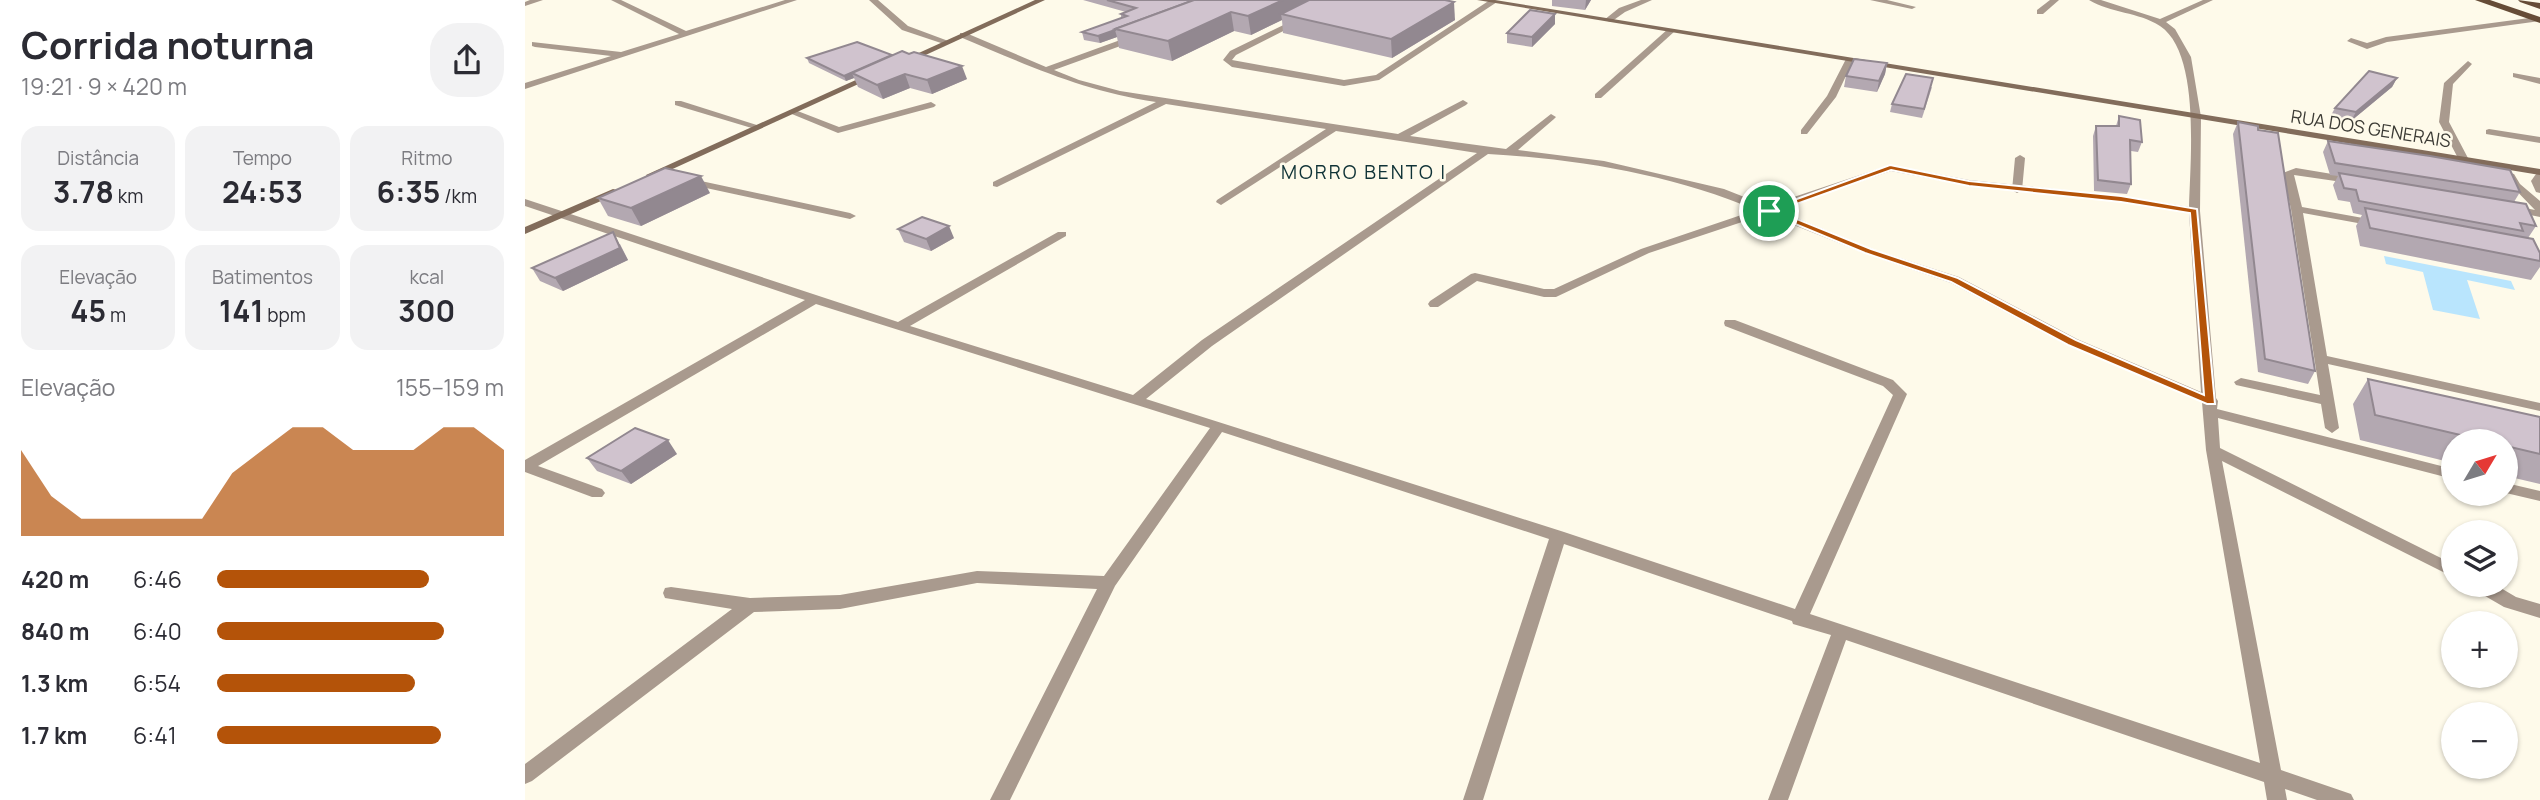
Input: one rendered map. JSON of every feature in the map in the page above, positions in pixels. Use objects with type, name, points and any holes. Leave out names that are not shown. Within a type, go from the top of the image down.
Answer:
[{"type":"main road","points":[[2481,0],[2539,20]]},
{"type":"main road","points":[[2524,0],[2540,6]]},
{"type":"street","points":[[525,4],[539,0]]},
{"type":"street","points":[[615,0],[685,34]]},
{"type":"street","points":[[525,86],[793,0]]},
{"type":"street","points":[[873,0],[905,28],[947,42]]},
{"type":"street","points":[[641,179],[1041,0]]},
{"type":"street","name":"RUA DOS GENERAIS","points":[[1481,0],[2540,174]]},
{"type":"street","points":[[1608,20],[1622,10],[1648,0]]},
{"type":"street","points":[[1874,0],[1912,7]]},
{"type":"street","points":[[2040,12],[2055,0]]},
{"type":"street","points":[[2093,0],[2160,22],[2172,32],[2187,58],[2196,117],[2194,211],[2213,450],[2277,800]]},
{"type":"street","points":[[2160,22],[2209,0]]},
{"type":"street","points":[[1302,18],[1233,53],[1227,60],[1231,64],[1344,83],[1361,82],[1379,77],[1493,2]]},
{"type":"street","points":[[2351,41],[2367,46],[2386,40],[2539,20]]},
{"type":"street","points":[[1598,96],[1671,31]]},
{"type":"street","points":[[963,35],[1045,70],[1119,94],[1162,103],[1486,151],[1604,164],[1720,191],[1868,251],[1955,280],[2072,342],[2210,407],[2441,471]]},
{"type":"street","points":[[1045,70],[1141,35]]},
{"type":"street","points":[[535,44],[623,54]]},
{"type":"street","points":[[1804,132],[1831,97],[1849,61]]},
{"type":"street","points":[[2464,160],[2444,122],[2449,83],[2468,64]]},
{"type":"street","points":[[2516,75],[2540,81]]},
{"type":"street","points":[[678,103],[758,127]]},
{"type":"street","points":[[997,184],[1162,103]]},
{"type":"street","points":[[1399,138],[1463,103]]},
{"type":"street","points":[[792,111],[838,130],[931,105]]},
{"type":"street","points":[[1509,152],[1551,117]]},
{"type":"street","points":[[1221,202],[1334,128]]},
{"type":"street","points":[[2489,132],[2536,140],[2540,154]]},
{"type":"street","points":[[1135,401],[1218,336],[1486,151]]},
{"type":"street","points":[[2017,190],[2020,158]]},
{"type":"street","points":[[2490,165],[2510,176],[2516,188],[2538,193]]},
{"type":"street","points":[[1434,304],[1475,276],[1544,293],[1556,292],[1645,251],[1769,211],[1890,167],[2017,190],[2121,199],[2194,211]]},
{"type":"street","points":[[2332,428],[2297,209],[2288,172],[2364,183]]},
{"type":"street","points":[[653,174],[850,216]]},
{"type":"street","points":[[2499,206],[2540,211],[2536,181],[2540,174]]},
{"type":"street","points":[[525,231],[629,185]]},
{"type":"street","points":[[525,202],[899,327],[1219,426],[1558,536],[1840,633],[2344,800]]},
{"type":"street","points":[[2297,209],[2391,226]]},
{"type":"street","points":[[899,327],[1062,234]]},
{"type":"street","points":[[525,467],[817,298]]},
{"type":"street","points":[[1730,323],[1888,383],[1901,394],[1799,619]]},
{"type":"street","points":[[2321,358],[2540,407]]},
{"type":"street","points":[[2241,382],[2327,401]]},
{"type":"street","points":[[1000,800],[1108,583],[1219,426]]},
{"type":"street","points":[[2213,450],[2441,565]]},
{"type":"street","points":[[525,467],[597,493]]},
{"type":"street","points":[[2518,491],[2540,496]]},
{"type":"street","points":[[1472,800],[1558,536]]},
{"type":"street","points":[[671,593],[750,605],[839,602],[977,577],[1108,583]]},
{"type":"street","points":[[2501,597],[2540,611]]},
{"type":"street","points":[[525,775],[750,605]]},
{"type":"street","points":[[1778,800],[1840,633]]},
{"type":"water","points":[[2384,256],[2511,281],[2515,290],[2467,280],[2480,319],[2433,310],[2423,272],[2386,264]]},
{"type":"building","points":[[1107,0],[1194,0],[1098,36],[1082,32],[1127,16],[1121,14],[1136,8]]},
{"type":"building","points":[[1194,0],[1283,0],[1248,16],[1231,12],[1168,41],[1115,29]]},
{"type":"building","points":[[1309,0],[1454,2],[1391,39],[1281,14]]},
{"type":"building","points":[[1530,10],[1555,14],[1532,37],[1507,33]]},
{"type":"building","points":[[857,42],[892,55],[844,76],[807,58]]},
{"type":"building","points":[[902,51],[962,66],[927,80],[905,74],[877,85],[852,73]]},
{"type":"building","points":[[1854,59],[1887,63],[1879,81],[1846,76]]},
{"type":"building","points":[[2369,71],[2397,78],[2356,112],[2335,108]]},
{"type":"building","points":[[1906,74],[1933,78],[1924,109],[1892,104]]},
{"type":"building","points":[[2119,116],[2140,120],[2142,142],[2130,140],[2131,184],[2098,180],[2096,126],[2119,126]]},
{"type":"building","points":[[2238,122],[2258,126],[2258,130],[2278,133],[2315,371],[2265,359]]},
{"type":"building","points":[[2328,141],[2510,170],[2520,192],[2335,163]]},
{"type":"building","points":[[665,168],[701,176],[631,208],[598,198]]},
{"type":"building","points":[[2339,173],[2526,204],[2536,226],[2520,223],[2523,231],[2359,201],[2356,190],[2344,188]]},
{"type":"building","points":[[2365,208],[2533,239],[2540,253],[2540,261],[2370,228]]},
{"type":"building","points":[[922,217],[949,226],[926,239],[898,229]]},
{"type":"building","points":[[613,232],[620,248],[555,278],[532,268]]},
{"type":"building","points":[[2368,379],[2540,417],[2540,454],[2518,449],[2518,429],[2441,430],[2375,415]]},
{"type":"building","points":[[635,428],[668,440],[621,471],[587,458]]},
{"type":"district","name":"MORRO BENTO I","points":[[1364,172]]},
{"type":"route","points":[[1890,167],[2017,190],[2121,199],[2194,211],[2211,401],[2072,342],[1955,280],[1868,251],[1769,211],[1890,167]]}]
